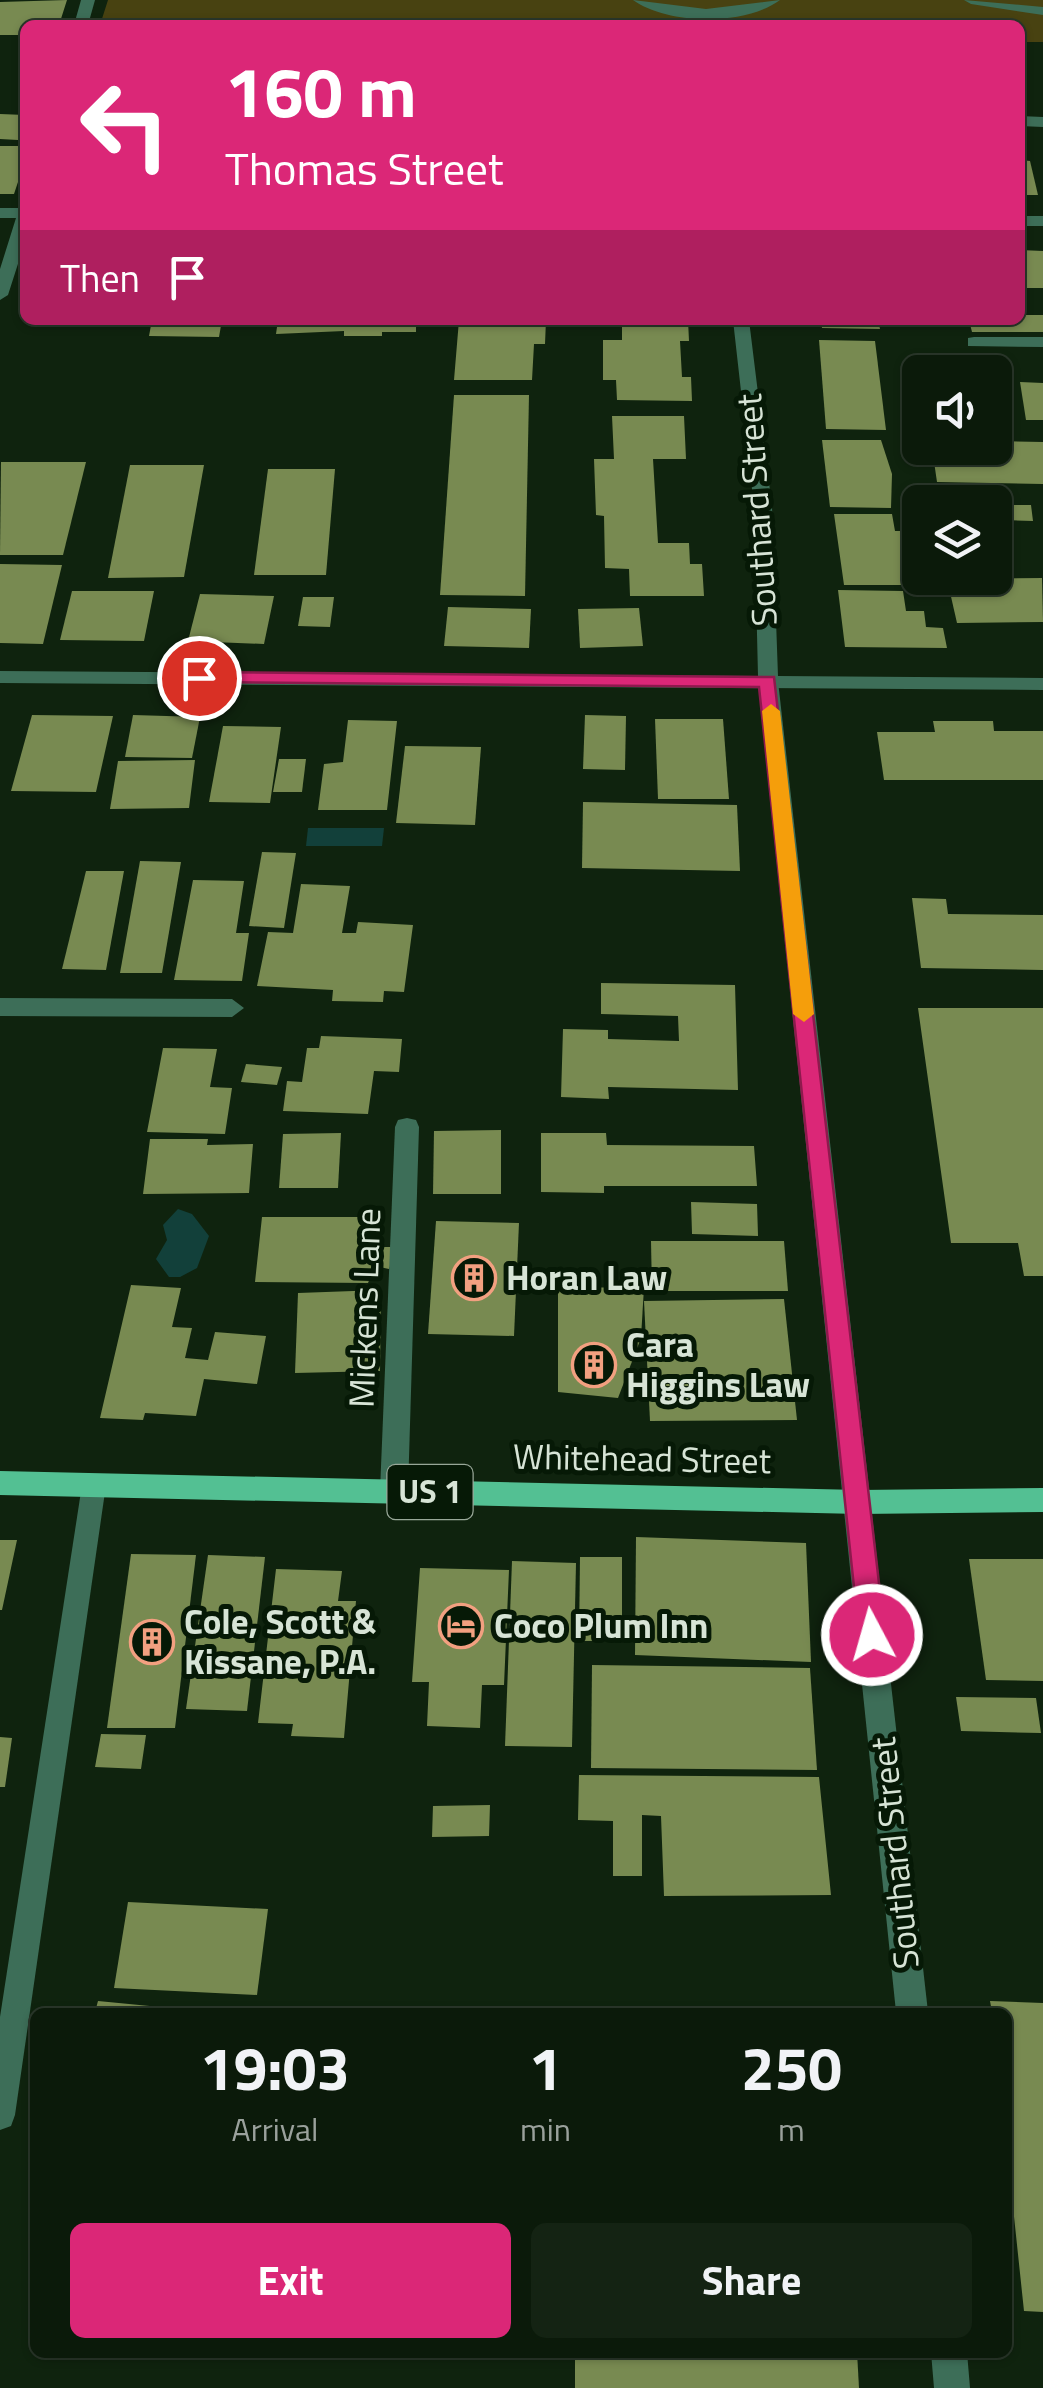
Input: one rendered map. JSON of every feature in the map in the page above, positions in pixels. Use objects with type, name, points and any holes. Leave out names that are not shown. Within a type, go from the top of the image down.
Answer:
[{"type":"main road","name":"Whitehead Street","points":[[0,1483],[860,1502],[1043,1500]]},
{"type":"street","points":[[640,0],[706,19],[772,0]]},
{"type":"street","points":[[972,0],[1043,10]]},
{"type":"street","points":[[0,295],[20,230]]},
{"type":"street","name":"Southard Street","points":[[743,325],[764,507],[768,681],[860,1502],[912,2008]]},
{"type":"street","points":[[974,342],[1043,342]]},
{"type":"street","points":[[0,677],[1043,684]]},
{"type":"street","points":[[0,1007],[232,1008]]},
{"type":"street","name":"Mickens Lane","points":[[394,1491],[407,1127]]},
{"type":"street","points":[[949,2358],[952,2388]]},
{"type":"lane","points":[[0,2115],[94,1485]]},
{"type":"shaded area","points":[[108,0],[1043,0],[1043,42],[1025,42],[1025,20],[102,20]]},
{"type":"water","points":[[308,828],[384,828],[382,846],[306,846]]},
{"type":"water","points":[[178,1209],[192,1214],[209,1236],[197,1268],[180,1277],[169,1277],[156,1259],[167,1240],[163,1225]]},
{"type":"building","points":[[67,0],[61,20],[20,20],[20,35],[0,35],[0,2]]},
{"type":"building","points":[[0,114],[20,115],[18,140],[0,139]]},
{"type":"building","points":[[0,146],[20,146],[20,176],[14,194],[0,194]]},
{"type":"building","points":[[1025,160],[1030,161],[1038,195],[1025,195]]},
{"type":"building","points":[[1025,250],[1043,251],[1043,288],[1025,288]]},
{"type":"building","points":[[1025,315],[1043,315],[1043,332],[972,332],[970,325],[1025,325]]},
{"type":"building","points":[[151,325],[221,325],[219,337],[149,336]]},
{"type":"building","points":[[277,325],[416,325],[416,332],[382,332],[382,336],[344,336],[344,331],[276,334]]},
{"type":"building","points":[[459,325],[546,325],[545,344],[534,344],[532,380],[454,380]]},
{"type":"building","points":[[622,325],[688,325],[689,341],[680,341],[682,377],[691,377],[692,401],[617,400],[616,380],[603,380],[603,340],[622,340]]},
{"type":"building","points":[[822,325],[879,325],[880,329]]},
{"type":"building","points":[[819,340],[875,341],[886,430],[826,429]]},
{"type":"building","points":[[1020,382],[1043,383],[1043,420],[1026,420]]},
{"type":"building","points":[[454,395],[529,395],[525,596],[440,595]]},
{"type":"building","points":[[612,416],[684,416],[686,459],[653,459],[658,543],[689,543],[690,564],[702,564],[704,596],[630,596],[629,569],[605,568],[604,516],[596,515],[594,459],[614,459]]},
{"type":"building","points":[[822,440],[881,440],[892,474],[891,508],[830,507]]},
{"type":"building","points":[[1012,441],[1043,442],[1043,484],[937,482],[934,465],[1012,465]]},
{"type":"building","points":[[1,462],[86,462],[63,555],[0,555]]},
{"type":"building","points":[[130,465],[204,465],[184,577],[108,578]]},
{"type":"building","points":[[268,469],[335,469],[326,575],[254,575]]},
{"type":"building","points":[[1012,505],[1031,505],[1033,521],[1012,520]]},
{"type":"building","points":[[834,514],[892,514],[895,531],[902,531],[902,585],[844,585]]},
{"type":"building","points":[[0,564],[62,565],[43,644],[0,643]]},
{"type":"building","points":[[1012,578],[1042,578],[1043,622],[957,623],[951,595],[1012,595]]},
{"type":"building","points":[[838,590],[902,591],[906,611],[924,611],[926,627],[943,628],[947,648],[845,647]]},
{"type":"building","points":[[72,591],[154,591],[144,641],[60,640]]},
{"type":"building","points":[[200,594],[274,596],[264,644],[188,641]]},
{"type":"building","points":[[303,597],[334,597],[330,627],[298,626]]},
{"type":"building","points":[[448,607],[531,609],[529,648],[444,646]]},
{"type":"building","points":[[639,608],[643,646],[580,648],[578,609]]},
{"type":"building","points":[[32,715],[113,716],[96,792],[11,791]]},
{"type":"building","points":[[133,715],[200,717],[192,758],[125,757]]},
{"type":"building","points":[[585,715],[626,716],[625,770],[583,769]]},
{"type":"building","points":[[655,719],[723,719],[729,799],[658,799]]},
{"type":"building","points":[[348,720],[397,721],[387,810],[318,810],[324,764],[343,762]]},
{"type":"building","points":[[933,721],[993,721],[994,731],[1043,731],[1043,780],[884,780],[877,732],[935,732]]},
{"type":"building","points":[[223,726],[281,727],[270,803],[209,802]]},
{"type":"building","points":[[405,746],[481,747],[475,825],[396,823]]},
{"type":"building","points":[[279,759],[306,759],[302,792],[273,792]]},
{"type":"building","points":[[195,760],[189,808],[110,809],[118,761]]},
{"type":"building","points":[[583,802],[737,805],[740,871],[582,868]]},
{"type":"building","points":[[262,852],[296,853],[284,928],[249,926]]},
{"type":"building","points":[[140,861],[181,862],[162,973],[120,973]]},
{"type":"building","points":[[86,871],[124,871],[106,970],[62,969]]},
{"type":"building","points":[[193,880],[244,881],[236,933],[249,933],[242,981],[174,980]]},
{"type":"building","points":[[301,884],[350,886],[342,933],[356,933],[358,922],[413,925],[404,992],[384,991],[383,1002],[332,1001],[333,990],[257,986],[268,932],[293,933]]},
{"type":"building","points":[[912,898],[946,899],[948,914],[1043,915],[1043,970],[921,968]]},
{"type":"building","points":[[601,983],[735,985],[738,1090],[608,1087],[609,1099],[561,1097],[563,1029],[608,1030],[608,1039],[679,1041],[678,1016],[601,1014]]},
{"type":"building","points":[[918,1008],[1043,1008],[1043,1276],[1024,1276],[1018,1243],[951,1243]]},
{"type":"building","points":[[321,1036],[402,1039],[399,1072],[374,1071],[368,1114],[283,1111],[287,1081],[302,1082],[307,1048],[319,1048]]},
{"type":"building","points":[[163,1048],[217,1049],[210,1087],[232,1088],[225,1134],[147,1132]]},
{"type":"building","points":[[246,1064],[282,1067],[277,1085],[241,1082]]},
{"type":"building","points":[[501,1130],[501,1194],[433,1194],[434,1131]]},
{"type":"building","points":[[341,1133],[338,1188],[279,1188],[283,1134]]},
{"type":"building","points":[[541,1133],[606,1133],[607,1145],[754,1146],[757,1186],[604,1186],[604,1193],[541,1192]]},
{"type":"building","points":[[150,1139],[208,1139],[207,1145],[253,1144],[249,1193],[143,1194]]},
{"type":"building","points":[[691,1202],[757,1204],[758,1236],[692,1234]]},
{"type":"building","points":[[262,1217],[375,1217],[373,1247],[397,1247],[389,1269],[375,1266],[368,1283],[255,1282]]},
{"type":"building","name":"Horan Law","points":[[436,1221],[519,1223],[514,1336],[428,1334]]},
{"type":"building","points":[[651,1241],[784,1241],[788,1291],[652,1291]]},
{"type":"building","points":[[131,1285],[181,1288],[172,1327],[192,1328],[185,1358],[208,1360],[215,1332],[266,1336],[257,1384],[204,1379],[196,1416],[145,1413],[143,1420],[100,1418]]},
{"type":"building","name":"Cara Higgins Law","points":[[644,1287],[641,1338],[618,1398],[558,1392],[558,1288]]},
{"type":"building","points":[[381,1290],[380,1371],[295,1373],[298,1293]]},
{"type":"building","points":[[784,1299],[797,1420],[650,1421],[644,1301]]},
{"type":"building","points":[[636,1537],[806,1543],[811,1662],[635,1655]]},
{"type":"building","points":[[0,1540],[17,1540],[2,1610],[0,1610]]},
{"type":"building","name":"Cole, Scott & Kissane, P.A.","points":[[131,1554],[196,1555],[175,1728],[107,1728]]},
{"type":"building","points":[[208,1555],[265,1557],[247,1711],[186,1709]]},
{"type":"building","points":[[580,1557],[622,1557],[622,1641],[579,1641]]},
{"type":"building","points":[[969,1559],[1043,1559],[1043,1681],[986,1680]]},
{"type":"building","points":[[512,1561],[576,1563],[572,1747],[505,1746]]},
{"type":"building","name":"Coco Plum Inn","points":[[420,1568],[509,1570],[504,1685],[482,1685],[480,1728],[427,1726],[429,1682],[412,1682]]},
{"type":"building","points":[[276,1569],[342,1571],[338,1601],[356,1601],[344,1738],[291,1736],[293,1724],[258,1723]]},
{"type":"building","points":[[592,1665],[810,1668],[817,1770],[591,1768]]},
{"type":"building","points":[[956,1697],[1036,1698],[1041,1733],[961,1731]]},
{"type":"building","points":[[101,1734],[146,1735],[141,1769],[95,1767]]},
{"type":"building","points":[[0,1737],[12,1738],[5,1787],[0,1787]]},
{"type":"building","points":[[579,1775],[819,1777],[831,1895],[664,1896],[661,1816],[642,1815],[642,1876],[613,1876],[613,1821],[578,1820]]},
{"type":"building","points":[[490,1805],[489,1836],[432,1837],[433,1806]]},
{"type":"building","points":[[128,1902],[268,1909],[257,1995],[114,1988]]},
{"type":"building","points":[[98,2001],[170,2008],[96,2008]]},
{"type":"building","points":[[990,2001],[1043,2003],[1043,2312],[1024,2311],[1012,2198],[1012,2008],[991,2008]]},
{"type":"building","points":[[575,2358],[857,2358],[859,2388],[575,2388]]},
{"type":"slow traffic","points":[[771,711],[804,1014]]},
{"type":"place","name":"Horan Law","points":[[474,1278]]},
{"type":"place","name":"Cara Higgins Law","points":[[594,1365]]},
{"type":"place","name":"Coco Plum Inn","points":[[461,1626]]},
{"type":"place","name":"Cole, Scott & Kissane, P.A.","points":[[152,1642]]},
{"type":"route","points":[[199,678],[768,681],[872,1635]]}]
